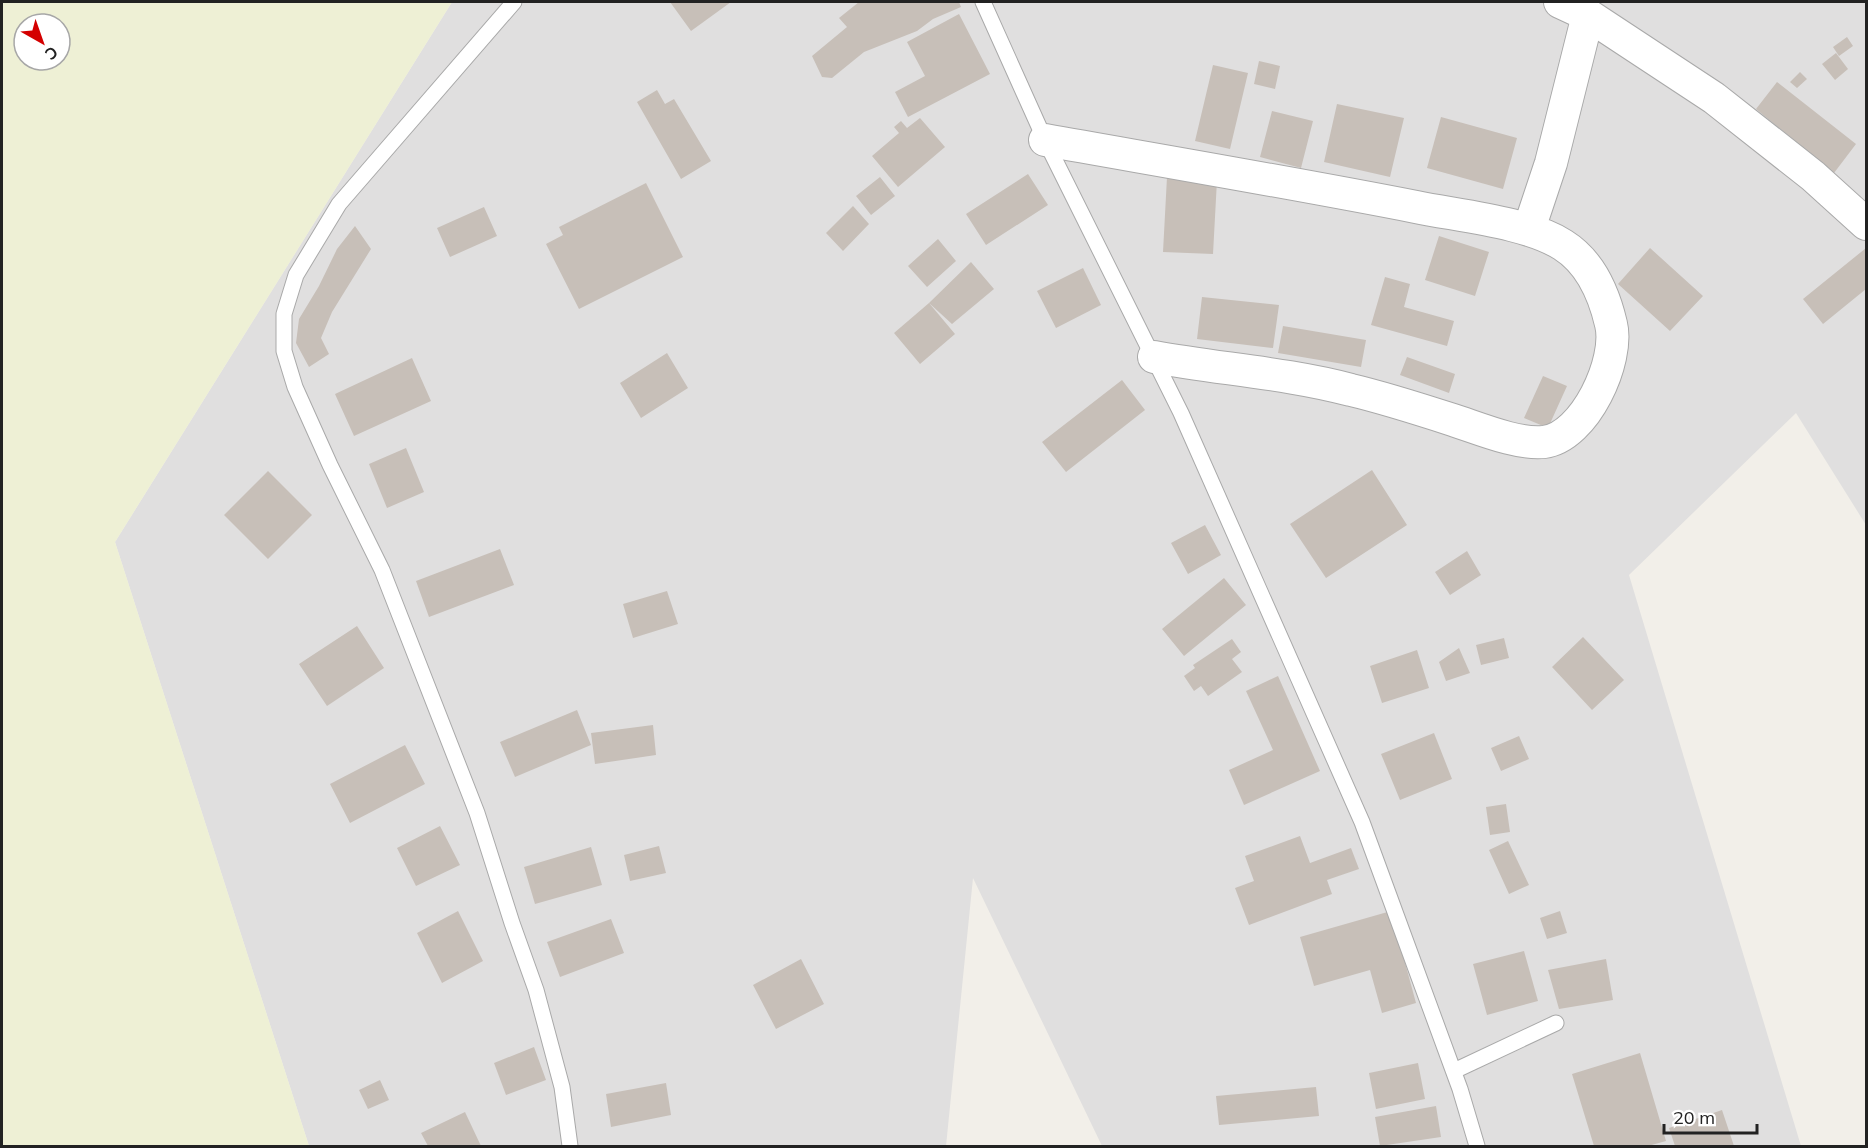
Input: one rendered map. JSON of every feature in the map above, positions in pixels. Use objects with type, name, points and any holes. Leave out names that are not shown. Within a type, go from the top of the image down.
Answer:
[{"type":"street","points":[[1528,229],[1551,163],[1574,8],[1714,98],[1813,176],[1866,224]]},
{"type":"street","points":[[1045,140],[1354,195],[1528,229],[1565,246],[1589,270],[1603,296],[1612,328],[1610,353],[1602,383],[1585,414],[1565,434],[1544,442],[1510,439],[1349,389],[1154,357]]},
{"type":"lane","points":[[514,2],[339,204],[296,275],[284,314],[284,351],[295,387],[330,465],[382,570],[477,813],[539,1001],[562,1087],[570,1146]]},
{"type":"lane","points":[[983,2],[1045,140],[1181,412],[1362,822],[1454,1071],[1477,1146]]},
{"type":"lane","points":[[1454,1071],[1556,1023]]},
{"type":"shaded area","points":[[452,2],[1866,2],[1866,525],[1796,413],[1629,575],[1801,1146],[1102,1146],[973,878],[946,1146],[309,1146],[115,542]]},
{"type":"green space","points":[[2,2],[452,2],[115,542],[309,1146],[2,1146]]},
{"type":"building","points":[[670,2],[731,2],[691,31]]},
{"type":"building","points":[[859,2],[959,2],[961,7],[933,19],[917,31],[864,52],[832,78],[822,77],[812,56],[847,27],[839,18]]},
{"type":"building","points":[[959,14],[990,74],[908,117],[895,92],[925,76],[907,42]]},
{"type":"building","points":[[1847,37],[1853,46],[1839,56],[1833,47]]},
{"type":"building","points":[[1836,53],[1848,69],[1835,80],[1822,64]]},
{"type":"building","points":[[1259,61],[1280,66],[1275,89],[1254,84]]},
{"type":"building","points":[[1213,65],[1248,73],[1230,149],[1195,141]]},
{"type":"building","points":[[1800,72],[1807,79],[1797,88],[1790,82]]},
{"type":"building","points":[[1777,82],[1856,144],[1834,173],[1756,109]]},
{"type":"building","points":[[657,90],[665,104],[674,99],[711,161],[681,179],[637,102]]},
{"type":"building","points":[[1337,104],[1404,118],[1390,177],[1324,162]]},
{"type":"building","points":[[1272,111],[1313,121],[1301,168],[1260,157]]},
{"type":"building","points":[[1441,117],[1517,138],[1503,189],[1427,168]]},
{"type":"building","points":[[920,118],[945,147],[898,187],[872,156],[899,133],[894,127],[901,121],[907,128]]},
{"type":"building","points":[[1028,174],[1048,205],[986,245],[966,214]]},
{"type":"building","points":[[880,177],[895,196],[871,215],[856,196]]},
{"type":"building","points":[[1167,177],[1217,180],[1213,254],[1163,252]]},
{"type":"building","points":[[646,183],[683,257],[579,309],[546,244],[563,235],[559,227]]},
{"type":"building","points":[[853,206],[869,224],[843,251],[826,233]]},
{"type":"building","points":[[484,207],[497,236],[450,257],[437,228]]},
{"type":"building","points":[[355,226],[371,249],[332,312],[321,338],[329,354],[309,367],[296,343],[299,319],[319,286],[337,249]]},
{"type":"building","points":[[1439,236],[1489,252],[1475,296],[1425,280]]},
{"type":"building","points":[[938,239],[956,261],[927,287],[908,266]]},
{"type":"building","points":[[1650,248],[1703,296],[1670,331],[1618,284]]},
{"type":"building","points":[[1866,248],[1866,289],[1823,324],[1803,299]]},
{"type":"building","points":[[971,262],[994,289],[952,324],[929,303]]},
{"type":"building","points":[[1083,268],[1101,305],[1056,328],[1037,291]]},
{"type":"building","points":[[1385,277],[1410,284],[1404,307],[1454,321],[1447,346],[1371,325]]},
{"type":"building","points":[[1202,297],[1279,305],[1273,348],[1197,339]]},
{"type":"building","points":[[929,303],[955,334],[920,364],[894,333]]},
{"type":"building","points":[[1283,326],[1366,340],[1361,367],[1278,353]]},
{"type":"building","points":[[667,353],[688,388],[641,418],[620,383]]},
{"type":"building","points":[[1407,357],[1455,374],[1449,393],[1400,375]]},
{"type":"building","points":[[412,358],[431,401],[354,436],[335,394]]},
{"type":"building","points":[[1543,376],[1567,386],[1548,428],[1524,418]]},
{"type":"building","points":[[1122,380],[1145,410],[1066,472],[1042,442]]},
{"type":"building","points":[[406,448],[424,492],[387,508],[369,464]]},
{"type":"building","points":[[1372,470],[1407,525],[1326,578],[1290,524]]},
{"type":"building","points":[[268,471],[312,515],[268,559],[224,515]]},
{"type":"building","points":[[1205,525],[1221,555],[1188,574],[1171,543]]},
{"type":"building","points":[[500,549],[514,585],[429,617],[416,581]]},
{"type":"building","points":[[1467,551],[1481,575],[1450,595],[1435,572]]},
{"type":"building","points":[[1224,578],[1246,605],[1184,656],[1162,629]]},
{"type":"building","points":[[667,591],[678,624],[633,638],[623,604]]},
{"type":"building","points":[[357,626],[384,668],[327,706],[299,664]]},
{"type":"building","points":[[1583,637],[1624,680],[1592,710],[1552,667]]},
{"type":"building","points":[[1504,638],[1509,658],[1481,665],[1476,645]]},
{"type":"building","points":[[1232,639],[1241,652],[1232,659],[1242,672],[1208,696],[1201,686],[1194,691],[1184,676],[1195,668],[1193,665]]},
{"type":"building","points":[[1459,648],[1470,673],[1446,681],[1439,662]]},
{"type":"building","points":[[1417,650],[1429,688],[1382,703],[1370,666]]},
{"type":"building","points":[[1278,676],[1320,771],[1244,805],[1229,770],[1273,750],[1246,691]]},
{"type":"building","points":[[577,710],[591,745],[515,777],[500,742]]},
{"type":"building","points":[[653,725],[656,755],[595,764],[591,733]]},
{"type":"building","points":[[1434,733],[1452,779],[1400,800],[1381,754]]},
{"type":"building","points":[[1519,736],[1529,759],[1501,771],[1491,748]]},
{"type":"building","points":[[405,745],[425,784],[350,823],[330,784]]},
{"type":"building","points":[[1506,804],[1510,832],[1490,835],[1486,807]]},
{"type":"building","points":[[440,826],[460,865],[416,886],[397,848]]},
{"type":"building","points":[[1300,836],[1310,863],[1351,848],[1359,869],[1327,880],[1332,894],[1249,925],[1235,888],[1254,881],[1245,856]]},
{"type":"building","points":[[1508,841],[1529,885],[1509,894],[1489,850]]},
{"type":"building","points":[[659,846],[666,873],[630,881],[624,855]]},
{"type":"building","points":[[591,847],[602,885],[535,904],[524,867]]},
{"type":"building","points":[[458,911],[483,961],[442,983],[417,933]]},
{"type":"building","points":[[1391,911],[1416,1003],[1382,1013],[1370,970],[1314,986],[1300,937]]},
{"type":"building","points":[[1560,911],[1567,933],[1547,939],[1540,918]]},
{"type":"building","points":[[611,919],[624,953],[560,977],[547,942]]},
{"type":"building","points":[[1524,951],[1538,1001],[1487,1015],[1473,964]]},
{"type":"building","points":[[801,959],[824,1004],[776,1029],[753,985]]},
{"type":"building","points":[[1606,959],[1613,1000],[1559,1009],[1548,970]]},
{"type":"building","points":[[534,1047],[546,1080],[506,1095],[494,1063]]},
{"type":"building","points":[[1640,1053],[1666,1141],[1648,1146],[1594,1146],[1572,1074]]},
{"type":"building","points":[[1418,1063],[1425,1099],[1376,1109],[1369,1073]]},
{"type":"building","points":[[380,1080],[389,1100],[368,1109],[359,1090]]},
{"type":"building","points":[[666,1083],[671,1115],[611,1127],[606,1094]]},
{"type":"building","points":[[1316,1087],[1319,1116],[1219,1125],[1216,1096]]},
{"type":"building","points":[[1436,1106],[1441,1137],[1380,1146],[1375,1117]]},
{"type":"building","points":[[1722,1110],[1734,1146],[1675,1146],[1669,1128]]},
{"type":"building","points":[[465,1112],[481,1146],[428,1146],[421,1133]]}]
